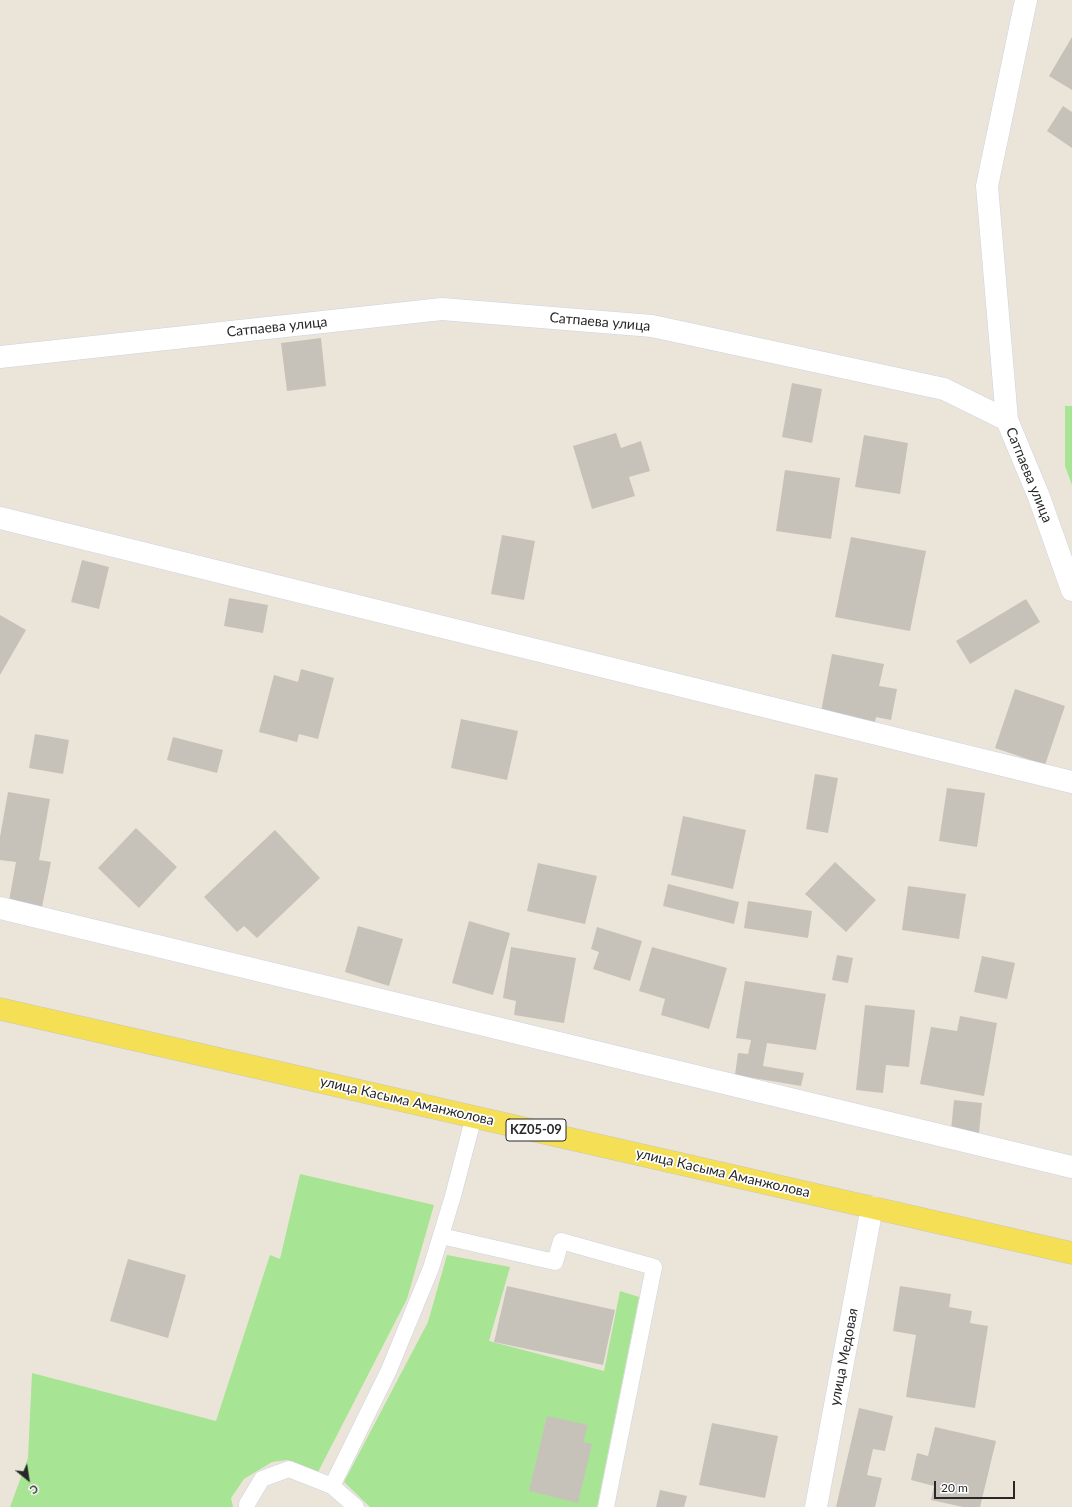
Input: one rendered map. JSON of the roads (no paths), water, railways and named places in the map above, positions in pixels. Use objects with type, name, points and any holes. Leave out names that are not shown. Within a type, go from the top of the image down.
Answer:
[{"type":"main road","name":"улица Касыма Аманжолова","points":[[0,1009],[1072,1253]]},
{"type":"street","points":[[1007,420],[987,186],[1026,0]]},
{"type":"street","name":"Сатпаева улица","points":[[0,357],[442,309],[652,326],[944,389],[1007,420],[1039,497],[1072,590]]},
{"type":"street","points":[[0,518],[1072,782]]},
{"type":"street","points":[[0,908],[1072,1167]]},
{"type":"street","name":"улица Медовая","points":[[816,1507],[872,1207]]},
{"type":"lane","points":[[332,1486],[389,1370],[431,1268],[453,1196],[474,1116]]},
{"type":"lane","points":[[441,1236],[555,1262],[561,1241],[654,1267],[606,1507]]},
{"type":"lane","points":[[247,1507],[247,1504],[262,1479],[289,1469],[332,1486],[356,1507]]}]
